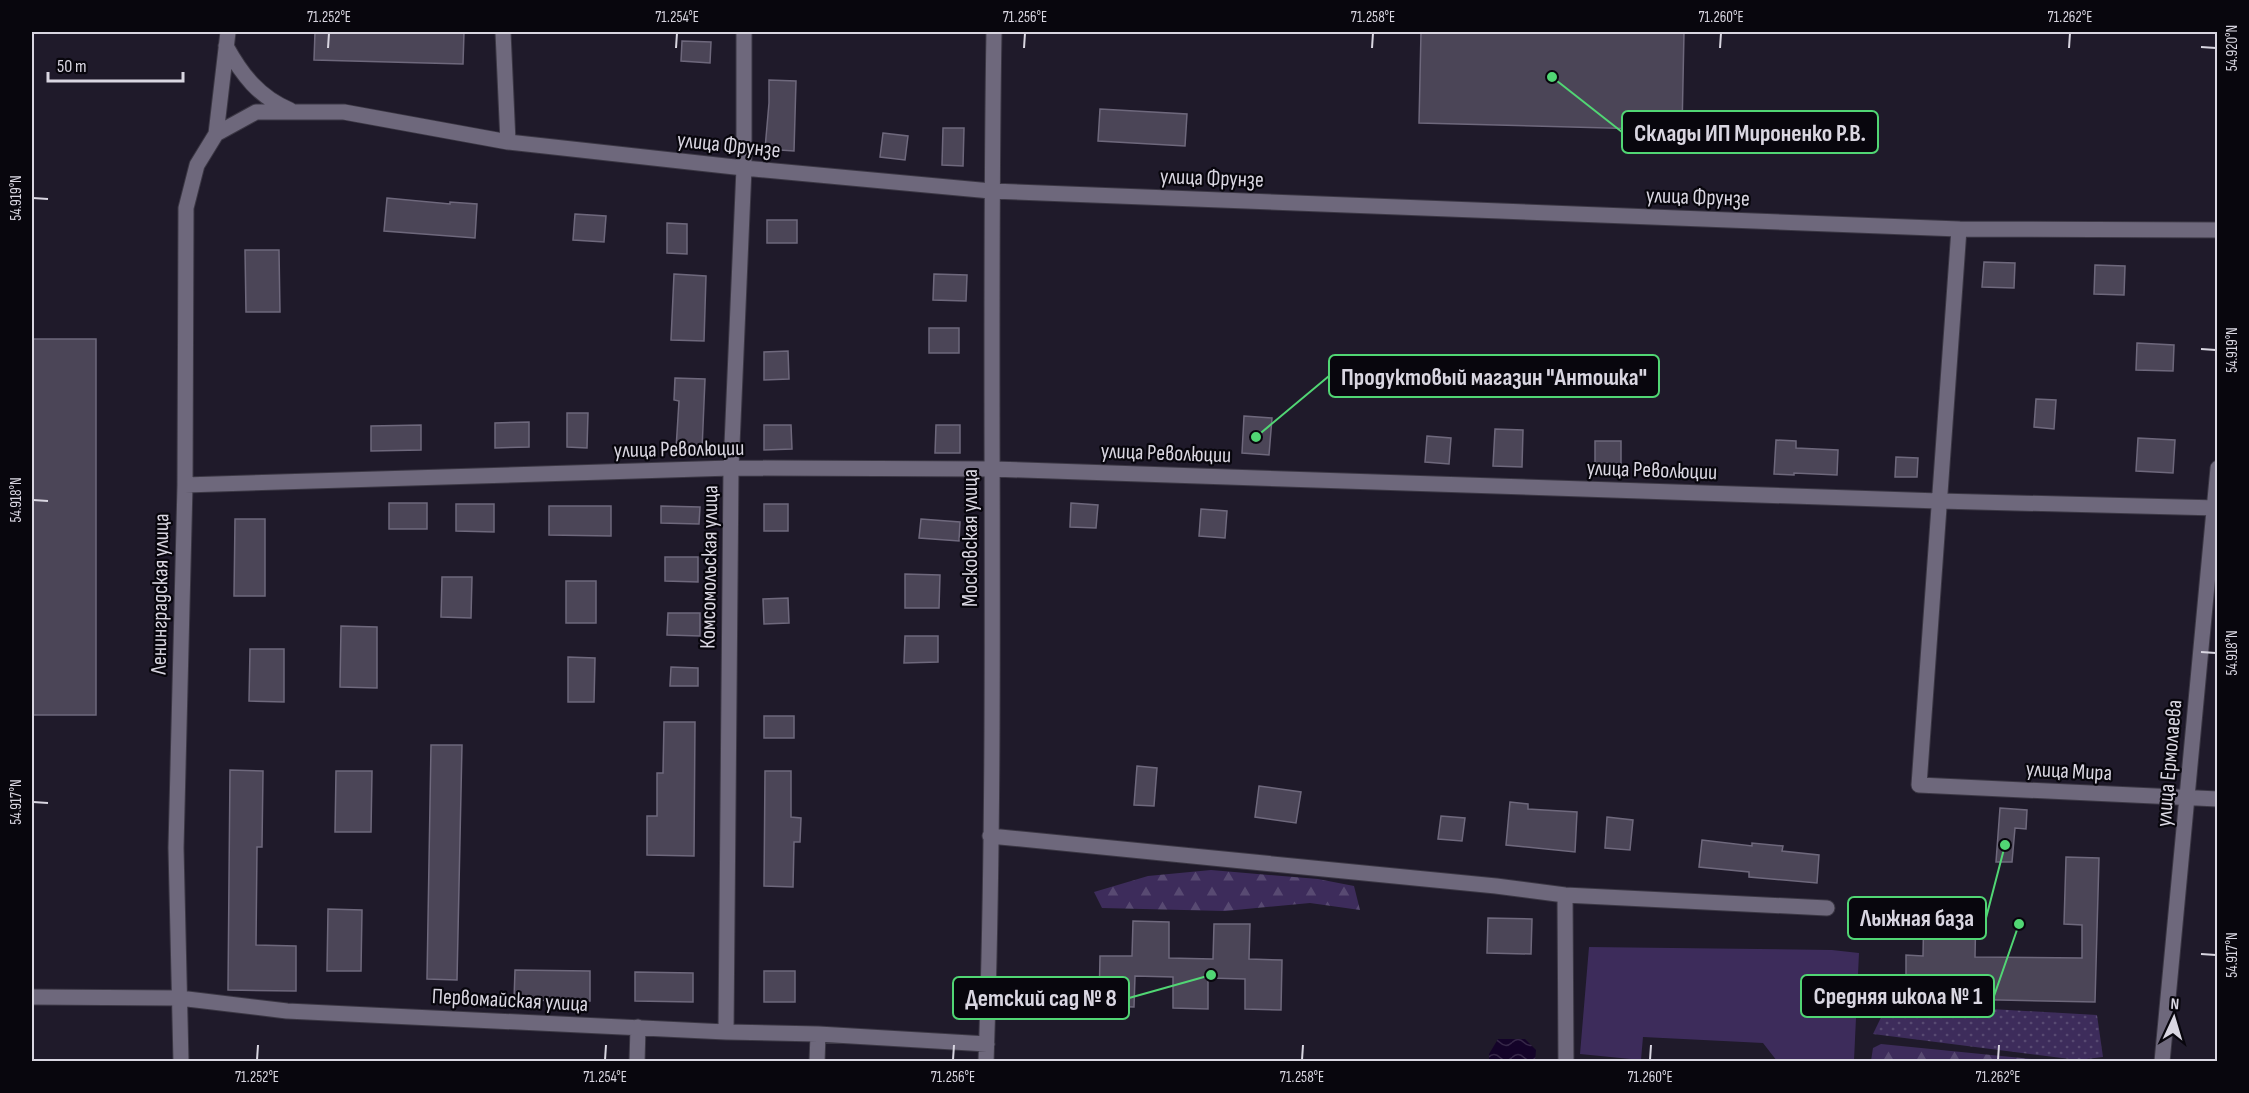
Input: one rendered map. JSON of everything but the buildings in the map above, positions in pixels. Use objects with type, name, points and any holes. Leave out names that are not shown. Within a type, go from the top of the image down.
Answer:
[{"type":"street","points":[[503,32],[508,142]]},
{"type":"street","name":"Комсомольская улица","points":[[726,1032],[731,468],[744,168],[744,32]]},
{"type":"street","name":"Московская улица","points":[[986,1062],[990,836],[991,191],[994,32]]},
{"type":"street","points":[[227,39],[237,67],[250,84],[275,104],[293,112]]},
{"type":"street","points":[[216,134],[227,39]]},
{"type":"street","name":"улица Фрунзе","points":[[216,134],[255,112],[344,112],[508,142],[744,168],[991,191],[1959,229],[2217,230]]},
{"type":"street","name":"Ленинградская улица","points":[[181,1062],[176,848],[185,485],[186,208],[197,165],[216,134]]},
{"type":"street","points":[[1939,501],[1959,229]]},
{"type":"street","name":"улица Революции","points":[[185,485],[731,468],[992,469],[1939,501],[2216,508]]},
{"type":"street","name":"улица Ермолаева","points":[[2162,1062],[2216,508],[2217,468]]},
{"type":"street","name":"улица Мира","points":[[1939,501],[1919,785],[2217,799]]},
{"type":"street","points":[[990,836],[1484,885],[1564,896],[1827,908]]},
{"type":"street","points":[[1564,896],[1566,1062]]},
{"type":"street","name":"Первомайская улица","points":[[32,997],[179,998],[287,1011],[726,1032],[818,1034],[987,1044]]},
{"type":"street","points":[[637,1062],[638,1027]]},
{"type":"street","points":[[817,1062],[818,1034]]},
{"type":"green space","points":[[1211,870],[1318,879],[1354,886],[1360,910],[1310,903],[1225,911],[1102,908],[1094,892],[1148,876]]},
{"type":"green space","points":[[1589,947],[1832,950],[1859,953],[1854,1061],[1777,1061],[1763,1043],[1643,1037],[1641,1060],[1580,1054]]},
{"type":"green space","points":[[1888,1003],[2097,1015],[2103,1057],[2078,1060],[1873,1034]]},
{"type":"green space","points":[[1881,1044],[2051,1061],[1871,1061],[1873,1048]]},
{"type":"water","points":[[1498,1039],[1525,1039],[1536,1050],[1535,1061],[1489,1061],[1489,1054]]},
{"type":"place","name":"Склады ИП Мироненко Р.В.","points":[[1552,77]]},
{"type":"place","name":"Продуктовый магазин \"Антошка\"","points":[[1256,437]]},
{"type":"place","name":"Лыжная база","points":[[2005,845]]},
{"type":"place","name":"Средняя школа № 1","points":[[2019,924]]},
{"type":"place","name":"Детский сад № 8","points":[[1211,975]]}]
